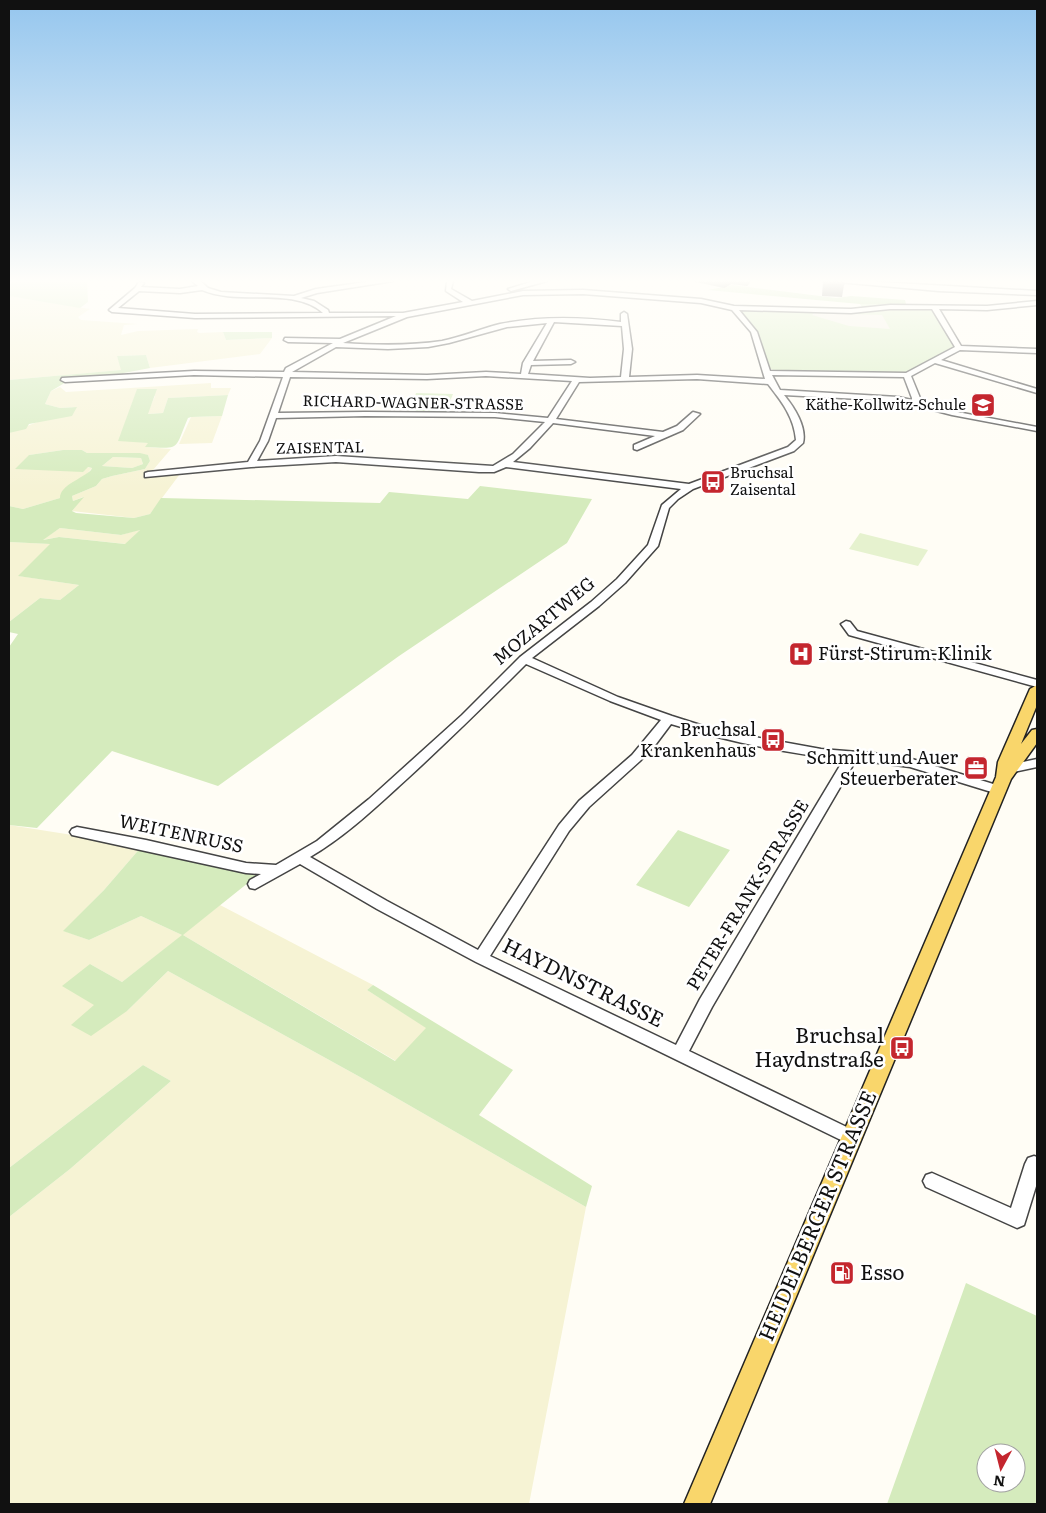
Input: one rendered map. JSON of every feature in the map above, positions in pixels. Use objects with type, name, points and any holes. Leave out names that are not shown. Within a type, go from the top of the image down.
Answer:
[{"type":"main road","points":[[1005,778],[1006,762],[1037,689]]},
{"type":"main road","points":[[1005,778],[1036,741]]},
{"type":"main road","name":"HEIDELBERGER STRASSE","points":[[697,1504],[851,1137],[1005,778]]},
{"type":"street","points":[[250,464],[264,441],[286,374],[296,365],[321,352]]},
{"type":"street","points":[[524,375],[527,363],[534,352]]},
{"type":"street","points":[[625,378],[628,352]]},
{"type":"street","points":[[760,352],[768,378]]},
{"type":"street","points":[[64,380],[183,374],[420,377],[524,375],[577,379],[768,378],[907,374],[952,352]]},
{"type":"street","points":[[935,361],[1037,391]]},
{"type":"street","points":[[527,363],[571,362]]},
{"type":"street","points":[[907,374],[916,398],[915,403]]},
{"type":"street","name":"MOZARTWEG","points":[[255,884],[301,858],[374,802],[466,718],[524,659],[595,604],[621,581],[653,546],[665,507],[675,497],[690,487],[791,449],[800,441],[796,420],[780,392],[768,378]]},
{"type":"street","name":"ZAISENTAL","points":[[148,475],[250,464],[336,459],[494,469],[505,464],[524,448],[552,420],[566,401],[577,379]]},
{"type":"street","points":[[780,392],[880,398],[915,403],[952,413],[1037,429]]},
{"type":"street","name":"RICHARD-WAGNER-STRASSE","points":[[273,416],[364,414],[486,415],[552,420],[663,435]]},
{"type":"street","points":[[637,447],[680,428],[696,414]]},
{"type":"street","points":[[505,464],[690,487]]},
{"type":"street","points":[[490,480],[494,469]]},
{"type":"street","points":[[846,624],[853,633],[1037,684]]},
{"type":"street","points":[[524,659],[614,699],[668,719],[714,733],[822,753],[912,763],[1005,778],[1037,762]]},
{"type":"street","points":[[481,958],[564,828],[584,804],[642,753],[668,719]]},
{"type":"street","points":[[1017,736],[1036,741]]},
{"type":"street","name":"PETER-FRANK-STRASSE","points":[[679,1055],[706,1003],[852,756]]},
{"type":"street","name":"WEITENRUSS","points":[[77,832],[155,847],[246,868],[279,870]]},
{"type":"street","name":"HAYDNSTRASSE","points":[[301,858],[382,905],[481,958],[679,1055],[793,1107],[851,1137]]},
{"type":"street","points":[[932,1181],[1017,1219],[1036,1161]]},
{"type":"shaded area","points":[[9,352],[262,352],[260,354],[150,368],[146,355],[117,356],[122,370],[9,380]]},
{"type":"shaded area","points":[[211,383],[211,388],[231,388],[228,395],[168,398],[163,413],[147,414],[155,396],[137,390],[119,440],[149,443],[146,447],[171,449],[147,477],[180,474],[150,514],[134,518],[72,511],[83,497],[73,501],[72,496],[96,486],[102,479],[145,469],[150,461],[148,455],[87,453],[82,450],[63,450],[29,455],[92,468],[86,475],[73,483],[60,498],[23,509],[9,506],[9,433],[76,407],[60,408],[45,404],[51,391],[60,387],[66,392]]},
{"type":"shaded area","points":[[222,416],[212,443],[179,444],[191,417]]},
{"type":"shaded area","points":[[113,457],[141,458],[143,464],[132,468],[102,466]]},
{"type":"shaded area","points":[[60,528],[121,535],[141,529],[126,544],[59,537],[42,540]]},
{"type":"shaded area","points":[[9,542],[51,544],[19,576],[79,585],[60,600],[40,598],[9,622]]},
{"type":"shaded area","points":[[9,825],[142,846],[104,890],[64,931],[89,940],[141,916],[182,935],[220,905],[373,985],[367,990],[427,1028],[396,1061],[183,935],[122,982],[90,964],[127,1011],[168,971],[360,1077],[586,1207],[529,1504],[9,1504],[9,1217],[70,1169],[171,1081],[143,1065],[9,1168]]},
{"type":"green space","points":[[762,352],[951,352],[909,375],[777,371],[770,369]]},
{"type":"green space","points":[[146,355],[150,368],[124,373],[123,375],[66,379],[68,381],[51,391],[45,404],[60,408],[77,407],[72,416],[29,424],[26,429],[9,433],[9,380],[121,370],[117,356]]},
{"type":"green space","points":[[137,389],[157,389],[148,414],[163,413],[168,398],[228,395],[222,416],[188,418],[181,436],[175,445],[165,448],[145,447],[148,443],[118,441]]},
{"type":"green space","points":[[416,393],[453,394],[445,414],[410,413]]},
{"type":"green space","points":[[63,450],[82,450],[87,453],[140,453],[148,455],[150,461],[145,469],[102,479],[96,486],[72,496],[73,501],[84,497],[72,511],[76,513],[134,518],[150,514],[161,498],[380,503],[389,492],[468,499],[480,486],[592,499],[567,543],[399,656],[218,786],[112,751],[37,828],[9,825],[9,647],[18,634],[9,632],[9,622],[40,598],[60,600],[79,585],[18,576],[50,544],[9,542],[9,506],[23,509],[60,498],[61,493],[67,486],[92,468],[88,467],[83,472],[15,469],[29,455]],"holes":[[[113,457],[141,458],[143,464],[132,468],[102,466]],[[60,528],[121,535],[140,530],[125,544],[59,537],[43,540]]]},
{"type":"green space","points":[[860,533],[928,550],[918,566],[849,549]]},
{"type":"green space","points":[[678,830],[730,850],[689,907],[636,885]]},
{"type":"green space","points":[[142,846],[255,871],[258,875],[183,935],[395,1061],[426,1028],[367,990],[373,985],[513,1070],[479,1115],[592,1186],[586,1207],[360,1077],[168,971],[127,1011],[91,1036],[71,1025],[94,1005],[62,986],[90,964],[122,982],[182,935],[141,916],[89,940],[63,931],[104,890]]},
{"type":"green space","points":[[143,1065],[171,1081],[70,1169],[9,1217],[9,1168]]},
{"type":"green space","points":[[966,1283],[1037,1316],[1037,1504],[887,1504]]},
{"type":"place","name":"Käthe-Kollwitz-Schule","points":[[983,405]]},
{"type":"place","name":"Bruchsal Zaisental","points":[[713,482]]},
{"type":"place","name":"Fürst-Stirum-Klinik","points":[[801,654]]},
{"type":"place","name":"Bruchsal Krankenhaus","points":[[773,740]]},
{"type":"place","name":"Schmitt und Auer Steuerberater","points":[[976,768]]},
{"type":"place","name":"Bruchsal Haydnstraße","points":[[902,1048]]},
{"type":"place","name":"Esso","points":[[842,1273]]}]
